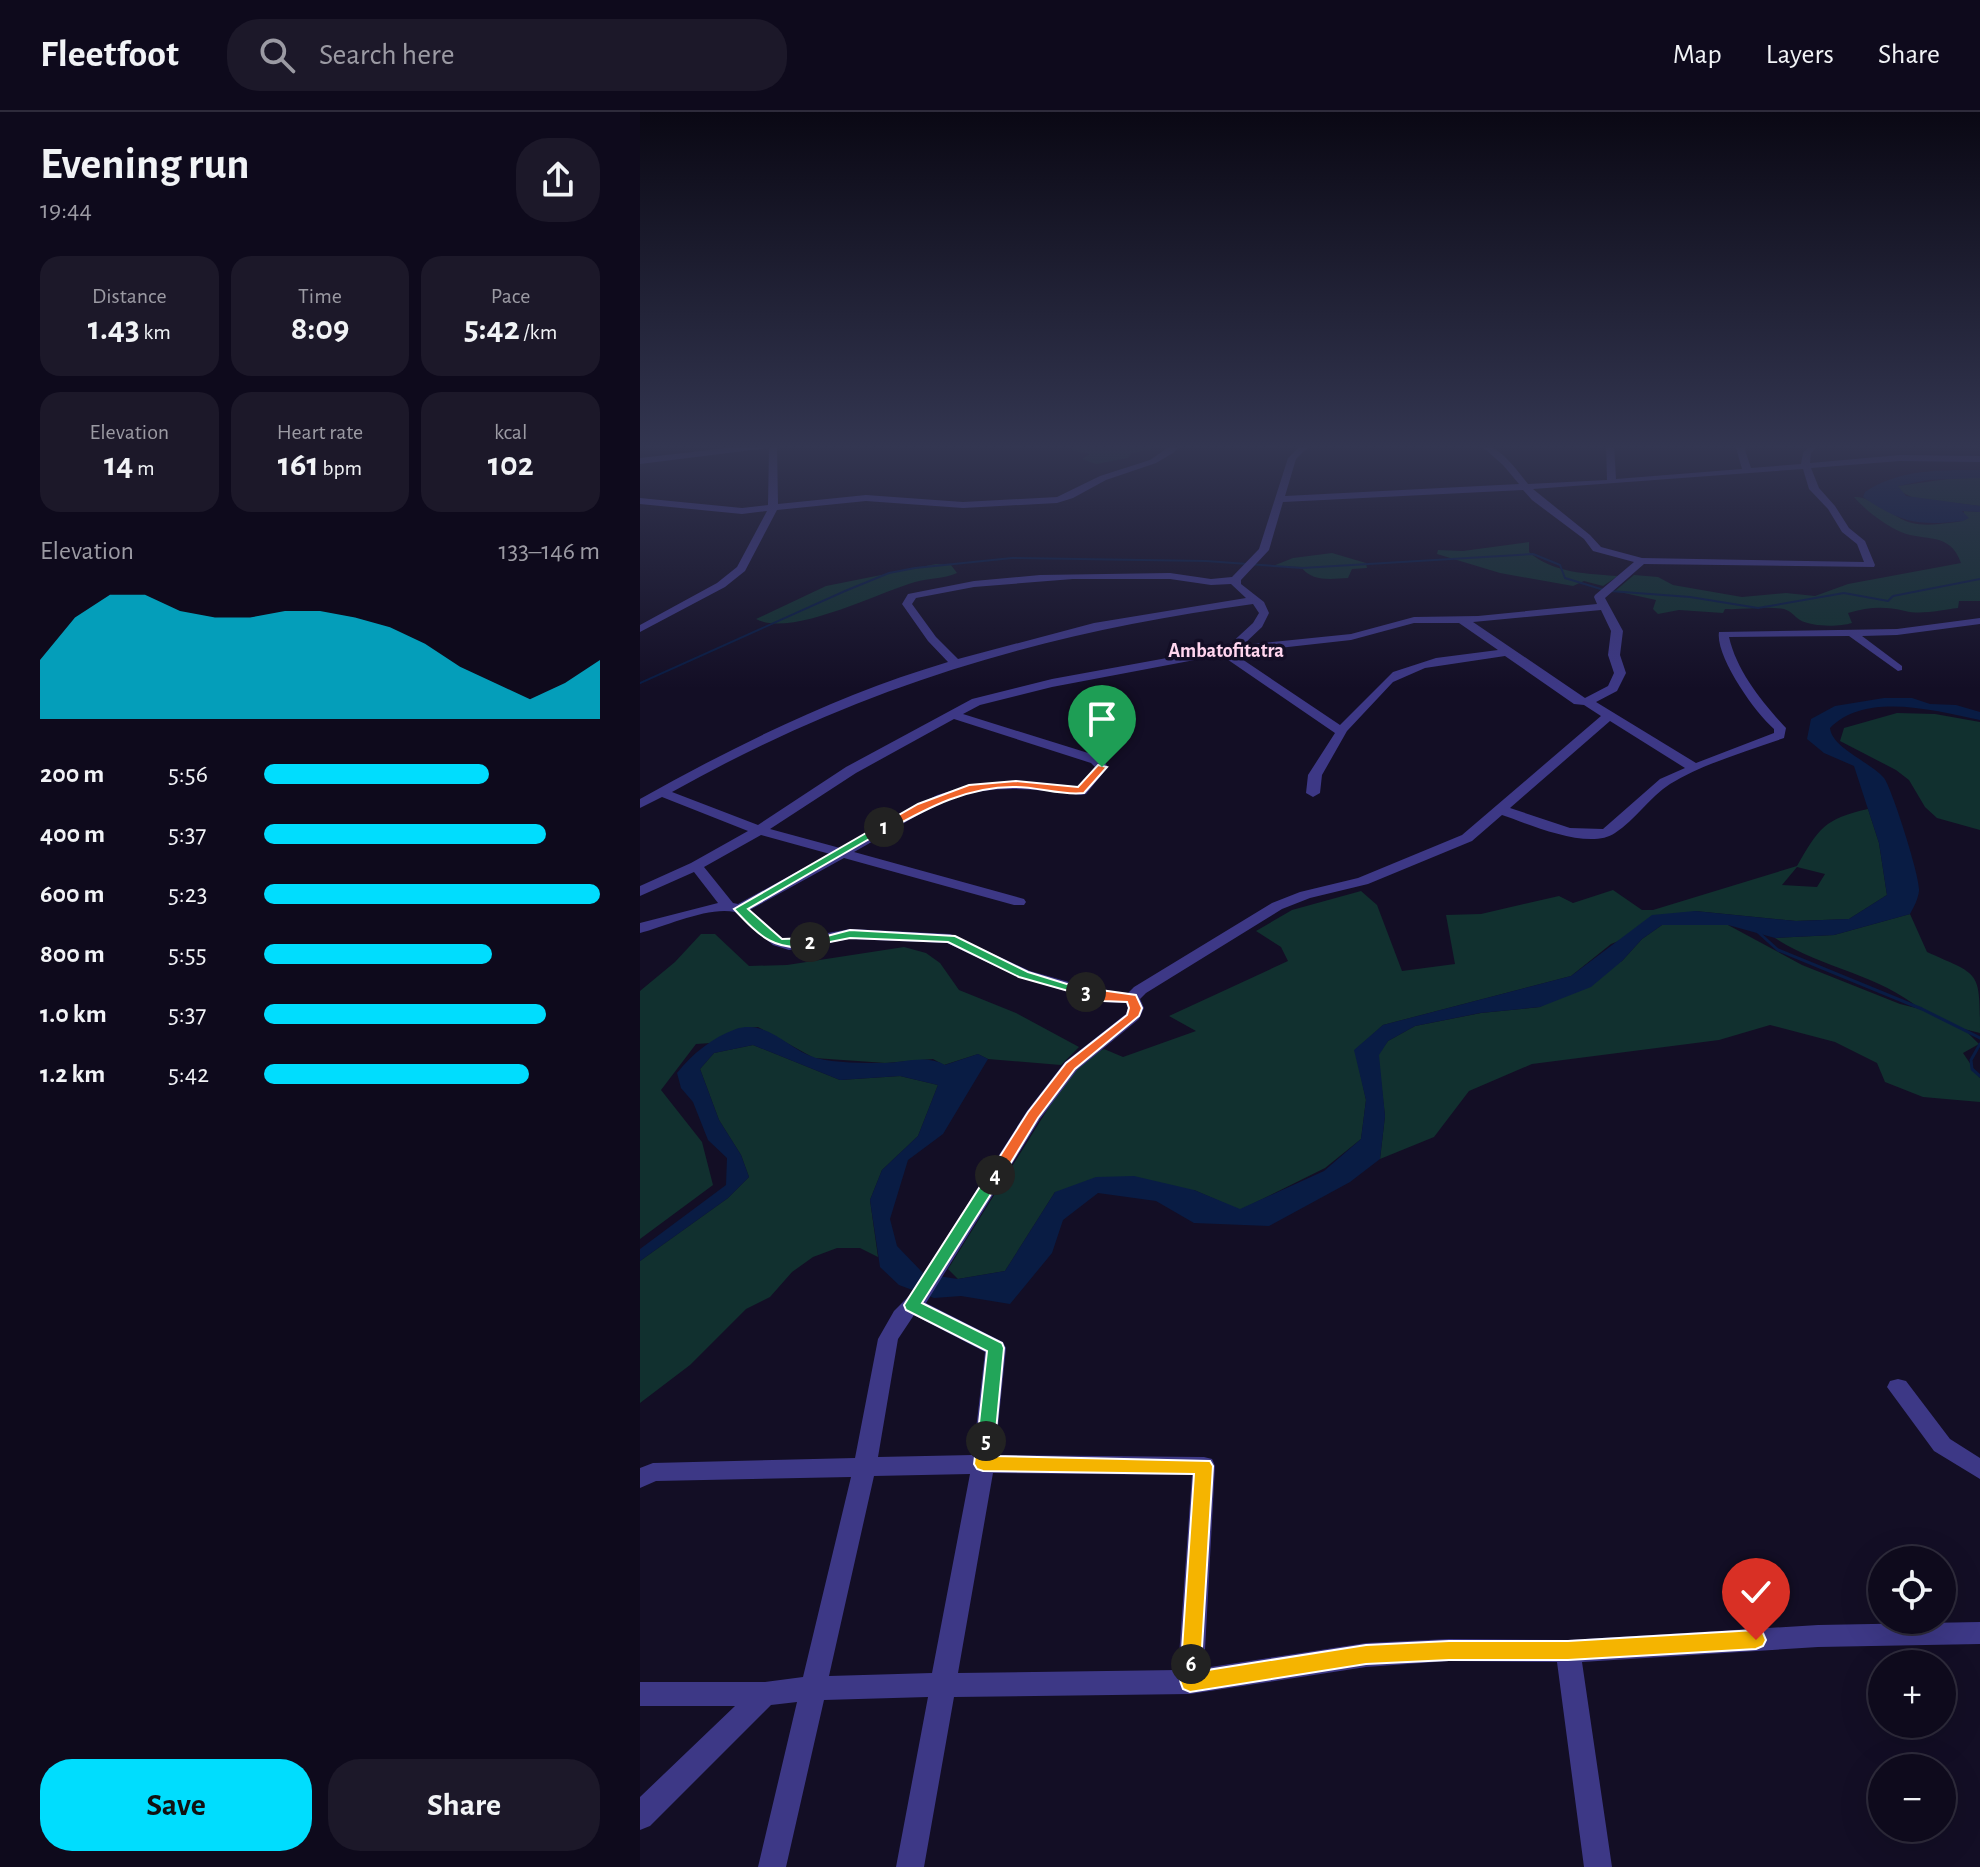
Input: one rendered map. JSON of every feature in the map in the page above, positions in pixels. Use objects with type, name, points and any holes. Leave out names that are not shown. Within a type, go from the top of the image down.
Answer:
[{"type":"street","points":[[640,629],[721,585],[741,569],[764,526]]},
{"type":"street","points":[[955,663],[932,639],[907,604],[912,596],[960,584],[1017,580],[1174,576],[1223,584],[1236,579],[1253,564],[1264,550],[1271,526]]},
{"type":"street","points":[[1573,526],[1597,549],[1642,561],[1870,565],[1861,543],[1843,526]]},
{"type":"street","points":[[640,892],[696,866],[759,830],[851,770],[951,714],[1004,693],[1228,651],[1351,637],[1414,620],[1462,620],[1585,608],[1601,602],[1642,561]]},
{"type":"street","points":[[1228,651],[1258,625],[1264,613],[1256,600],[1236,585],[1236,579]]},
{"type":"street","points":[[640,804],[820,711],[870,691],[1042,637],[1212,605],[1256,600]]},
{"type":"street","points":[[1587,702],[1613,688],[1620,673],[1614,655],[1617,631],[1601,602]]},
{"type":"street","points":[[1462,620],[1578,701],[1587,702],[1695,768]]},
{"type":"street","points":[[1502,810],[1557,829],[1600,835],[1608,832],[1665,782],[1780,735],[1780,728],[1766,716],[1727,653],[1723,634],[1897,632],[1980,621]]},
{"type":"street","points":[[1853,634],[1898,668]]},
{"type":"street","points":[[1228,651],[1340,730]]},
{"type":"street","points":[[1340,730],[1347,727],[1365,703],[1397,674],[1506,652]]},
{"type":"street","points":[[640,928],[709,908],[734,907],[921,807],[969,788],[1016,784],[1081,791],[1102,767],[1096,760],[951,714]]},
{"type":"street","points":[[696,866],[734,907],[778,942],[789,945],[850,934],[950,939],[1024,974],[1103,997],[1132,998],[1192,955],[1277,906],[1305,895],[1363,881],[1467,838],[1609,716]]},
{"type":"street","points":[[1313,793],[1315,775],[1324,756],[1340,736],[1340,730]]},
{"type":"street","points":[[660,792],[759,830],[1019,902]]},
{"type":"street","points":[[772,1867],[865,1465],[888,1339],[901,1316],[919,1296],[1033,1115],[1071,1066],[1133,1016],[1136,1008],[1132,998]]},
{"type":"street","points":[[910,1867],[983,1464],[996,1348],[919,1296]]},
{"type":"street","points":[[1898,1387],[1942,1445],[1980,1470]]},
{"type":"street","points":[[640,1479],[653,1472],[865,1465],[1204,1466],[1190,1682]]},
{"type":"street","points":[[640,1694],[765,1694],[813,1688],[1190,1682],[1366,1655],[1449,1650],[1568,1651],[1818,1636],[1980,1633]]},
{"type":"street","points":[[1568,1651],[1598,1867]]},
{"type":"street","points":[[640,1816],[765,1694]]},
{"type":"green space","points":[[1889,526],[1980,526],[1980,601],[1959,601],[1958,608],[1925,612],[1863,609],[1848,613],[1852,623],[1826,626],[1805,622],[1777,608],[1725,609],[1723,613],[1679,610],[1658,614],[1653,609],[1656,600],[1615,591],[1634,575],[1658,577],[1673,585],[1742,597],[1786,593],[1815,596],[1848,584],[1961,563],[1956,553],[1944,542]]},
{"type":"green space","points":[[1529,542],[1529,552],[1548,564],[1571,571],[1618,576],[1603,586],[1584,581],[1573,586],[1500,573],[1437,554],[1438,550],[1463,551]]},
{"type":"green space","points":[[1332,553],[1366,563],[1367,568],[1352,569],[1348,578],[1329,579],[1311,575],[1301,567],[1273,566],[1293,558]]},
{"type":"green space","points":[[936,564],[951,565],[957,573],[915,582],[811,619],[771,623],[756,619],[826,586]]},
{"type":"green space","points":[[1897,713],[1935,714],[1980,722],[1980,830],[1937,818],[1925,807],[1909,780],[1840,741],[1844,728]]},
{"type":"green space","points":[[1868,809],[1879,843],[1887,895],[1849,919],[1796,921],[1695,911],[1611,944],[1571,976],[1383,1025],[1355,1050],[1366,1100],[1361,1139],[1325,1168],[1240,1210],[1194,1190],[1055,1192],[1005,1271],[958,1279],[948,1269],[1064,1083],[1085,1057],[1104,1049],[1123,1057],[1196,1031],[1169,1016],[1288,961],[1281,947],[1256,931],[1292,910],[1361,891],[1377,905],[1402,971],[1455,964],[1446,915],[1481,914],[1559,896],[1573,903],[1613,890],[1642,910],[1653,910],[1797,866],[1824,827],[1841,817]],"holes":[[[1797,867],[1825,874],[1817,887],[1782,885]]]},
{"type":"green space","points":[[1910,914],[1927,952],[1967,971],[1977,986],[1980,1033],[1964,1029],[1979,1044],[1963,1053],[1980,1078],[1980,1102],[1923,1097],[1885,1082],[1877,1063],[1835,1042],[1770,1025],[1719,1040],[1532,1064],[1469,1091],[1434,1137],[1380,1159],[1385,1116],[1378,1055],[1388,1041],[1415,1026],[1481,1013],[1540,1007],[1622,961],[1642,939],[1662,925],[1728,925],[1802,965],[1920,1009],[1887,988],[1811,957],[1775,938],[1834,935]]},
{"type":"green space","points":[[701,934],[715,934],[749,966],[787,965],[904,947],[926,953],[940,963],[959,990],[1016,1013],[1079,1047],[1061,1065],[988,1059],[978,1054],[944,1065],[933,1059],[886,1063],[814,1058],[758,1027],[737,1029],[711,1043],[696,1044],[661,1090],[702,1142],[713,1185],[640,1239],[640,991],[675,962]]},
{"type":"green space","points":[[753,1045],[840,1080],[900,1076],[938,1085],[918,1136],[882,1170],[870,1200],[878,1257],[860,1248],[837,1248],[813,1257],[792,1272],[770,1297],[746,1309],[690,1365],[640,1403],[640,1261],[728,1198],[749,1177],[741,1155],[719,1120],[700,1069],[714,1053]]},
{"type":"water","points":[[1884,698],[1912,698],[1980,712],[1980,720],[1923,709],[1882,707],[1862,710],[1830,728],[1837,742],[1877,772],[1888,785],[1918,883],[1918,897],[1910,914],[1834,935],[1775,938],[1728,925],[1662,925],[1642,939],[1591,987],[1540,1007],[1480,1013],[1415,1026],[1388,1041],[1379,1055],[1385,1116],[1380,1159],[1350,1182],[1269,1226],[1194,1223],[1156,1201],[1098,1193],[1063,1220],[1052,1253],[1010,1304],[961,1296],[934,1298],[899,1285],[880,1267],[870,1200],[882,1170],[918,1136],[938,1085],[900,1076],[840,1080],[753,1045],[714,1053],[700,1069],[719,1120],[741,1155],[749,1177],[728,1198],[640,1261],[640,1249],[726,1185],[727,1158],[708,1140],[693,1102],[681,1088],[677,1073],[711,1041],[727,1032],[747,1027],[768,1032],[816,1058],[832,1061],[884,1063],[922,1060],[945,1065],[978,1054],[988,1059],[943,1134],[908,1160],[890,1219],[897,1246],[924,1274],[958,1279],[1005,1271],[1055,1192],[1096,1177],[1134,1176],[1194,1190],[1240,1209],[1324,1171],[1361,1139],[1366,1100],[1354,1050],[1383,1025],[1571,976],[1652,915],[1695,911],[1796,921],[1849,919],[1887,895],[1879,843],[1854,766],[1824,753],[1807,739],[1811,719],[1835,706]]},
{"type":"waterway","points":[[640,683],[889,573],[1012,558],[1206,561],[1302,568],[1533,554],[1560,565],[1565,578],[1604,590]]},
{"type":"waterway","points":[[1610,591],[1690,597],[1758,608],[1844,593],[1888,601],[1893,596],[1980,579]]},
{"type":"waterway","points":[[1758,932],[1778,950],[1922,1009],[1980,1038]]},
{"type":"waterway","points":[[1980,1044],[1971,1060],[1972,1069],[1980,1076]]},
{"type":"district","name":"Ambatofitatra","points":[[1226,650]]},
{"type":"route","points":[[1102,767],[1081,791],[1035,785],[992,785],[969,788],[942,798],[740,909],[778,942],[789,945],[850,934],[950,939],[1024,974],[1103,997],[1132,998],[1136,1008],[1133,1016],[1071,1066],[1033,1115],[912,1305],[996,1348],[983,1464],[1204,1466],[1190,1682],[1366,1655],[1449,1650],[1568,1651],[1756,1640]]}]
